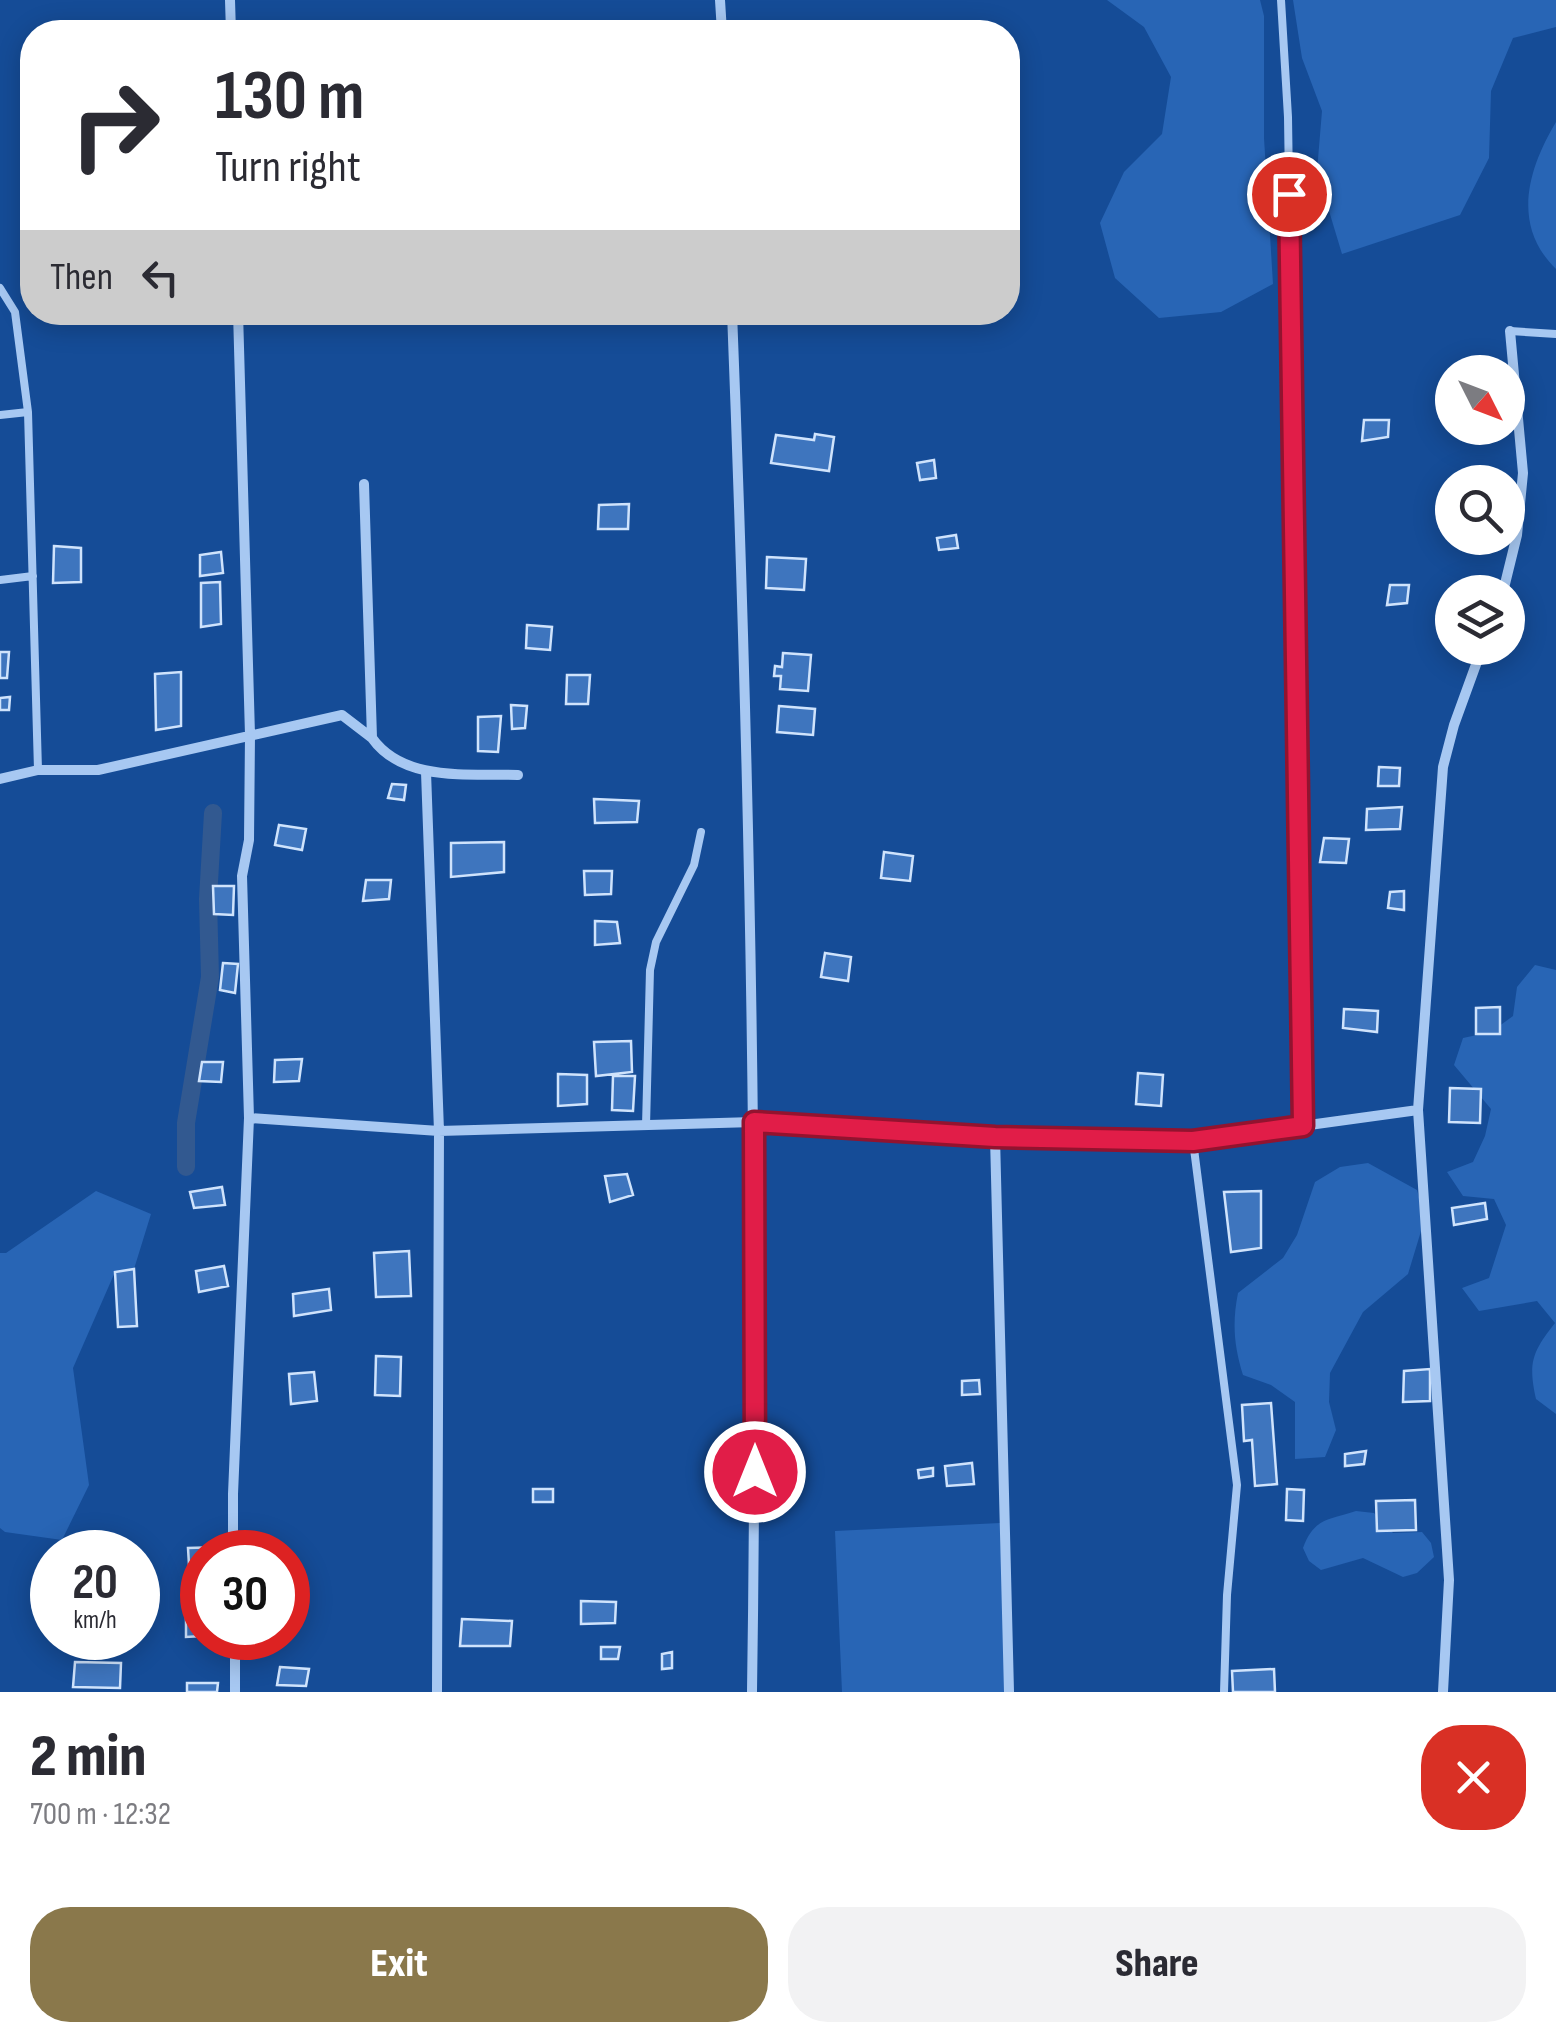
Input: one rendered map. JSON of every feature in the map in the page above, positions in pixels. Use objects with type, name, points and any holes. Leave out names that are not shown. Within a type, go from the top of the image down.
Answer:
[{"type":"street","points":[[233,1530],[250,1118],[242,876],[250,840],[250,735],[238,325]]},
{"type":"street","points":[[732,325],[754,1122],[756,1436],[752,1692]]},
{"type":"street","points":[[1507,575],[1517,535],[1524,474],[1510,331]]},
{"type":"street","points":[[364,484],[372,738]]},
{"type":"street","points":[[1443,1692],[1449,1580],[1418,1110],[1443,767],[1476,665]]},
{"type":"street","points":[[0,778],[38,770],[98,770],[342,716],[391,754],[426,772],[518,775]]},
{"type":"street","points":[[426,772],[440,1131],[437,1692]]},
{"type":"street","points":[[250,1118],[440,1131],[754,1122],[995,1137],[1193,1141],[1418,1110]]},
{"type":"street","points":[[995,1137],[1009,1692]]},
{"type":"street","points":[[235,1660],[235,1692]]},
{"type":"lane","points":[[1281,0],[1288,117],[1303,1126]]},
{"type":"lane","points":[[0,288],[15,312],[28,412],[38,770]]},
{"type":"lane","points":[[1510,331],[1556,334]]},
{"type":"lane","points":[[0,415],[28,412]]},
{"type":"lane","points":[[0,580],[33,576]]},
{"type":"lane","points":[[646,1126],[650,970],[656,942],[694,866],[701,832]]},
{"type":"lane","points":[[1193,1141],[1237,1485],[1227,1595],[1224,1692]]},
{"type":"shaded area","points":[[1107,0],[1260,0],[1264,16],[1264,138],[1273,284],[1221,312],[1159,318],[1115,278],[1100,223],[1124,172],[1162,134],[1171,77],[1144,27]]},
{"type":"shaded area","points":[[1293,0],[1556,0],[1556,27],[1513,38],[1491,91],[1489,158],[1460,215],[1342,254],[1317,171],[1322,111],[1302,58]]},
{"type":"shaded area","points":[[1556,122],[1556,269],[1533,234],[1529,197],[1538,159]]},
{"type":"shaded area","points":[[1535,965],[1556,970],[1556,1414],[1536,1399],[1532,1376],[1537,1350],[1555,1323],[1537,1301],[1479,1311],[1462,1288],[1489,1278],[1506,1225],[1494,1199],[1463,1196],[1447,1172],[1473,1162],[1485,1136],[1491,1109],[1454,1065],[1463,1038],[1491,1032],[1513,1016],[1517,987]]},
{"type":"shaded area","points":[[1368,1163],[1417,1190],[1425,1218],[1408,1274],[1363,1312],[1330,1373],[1329,1402],[1336,1430],[1325,1457],[1295,1459],[1295,1402],[1271,1385],[1243,1375],[1235,1334],[1238,1293],[1283,1258],[1297,1235],[1315,1182],[1340,1167]]},
{"type":"shaded area","points":[[96,1191],[151,1214],[134,1269],[115,1272],[73,1368],[89,1485],[67,1530],[30,1530],[30,1536],[0,1528],[0,1253],[6,1253]]},
{"type":"shaded area","points":[[1356,1511],[1374,1513],[1393,1533],[1422,1532],[1431,1543],[1434,1557],[1417,1573],[1403,1577],[1363,1558],[1321,1570],[1309,1561],[1303,1548],[1317,1525]]},
{"type":"shaded area","points":[[1000,1523],[1006,1692],[842,1692],[835,1531]]},
{"type":"building","points":[[1364,420],[1389,420],[1388,437],[1362,441]]},
{"type":"building","points":[[815,434],[834,437],[829,471],[771,463],[776,435],[814,440]]},
{"type":"building","points":[[934,460],[936,478],[920,480],[917,463]]},
{"type":"building","points":[[629,504],[628,529],[598,529],[599,505]]},
{"type":"building","points":[[956,535],[958,548],[939,550],[937,538]]},
{"type":"building","points":[[54,546],[81,548],[81,582],[53,583]]},
{"type":"building","points":[[221,552],[223,573],[200,576],[200,555]]},
{"type":"building","points":[[767,557],[806,559],[804,590],[766,588]]},
{"type":"building","points":[[220,582],[221,624],[201,627],[201,583]]},
{"type":"building","points":[[1390,585],[1409,585],[1407,603],[1387,605]]},
{"type":"building","points":[[527,625],[552,627],[550,650],[526,648]]},
{"type":"building","points":[[0,652],[9,652],[7,678],[0,678]]},
{"type":"building","points":[[783,653],[811,655],[808,691],[780,689],[781,676],[774,676],[775,666],[782,667]]},
{"type":"building","points":[[181,672],[181,726],[156,730],[155,674]]},
{"type":"building","points":[[567,675],[590,675],[588,704],[566,704]]},
{"type":"building","points":[[10,697],[9,710],[0,710],[0,698]]},
{"type":"building","points":[[511,705],[527,706],[525,728],[512,729]]},
{"type":"building","points":[[779,706],[815,709],[813,735],[777,732]]},
{"type":"building","points":[[501,716],[498,752],[478,751],[478,717]]},
{"type":"building","points":[[1379,767],[1400,768],[1399,786],[1378,786]]},
{"type":"building","points":[[392,784],[406,785],[404,800],[388,798]]},
{"type":"building","points":[[594,799],[639,801],[637,822],[595,823]]},
{"type":"building","points":[[1402,807],[1400,829],[1366,830],[1367,809]]},
{"type":"building","points":[[279,825],[306,829],[302,850],[275,845]]},
{"type":"building","points":[[1324,838],[1349,839],[1346,863],[1320,862]]},
{"type":"building","points":[[504,842],[504,872],[451,877],[451,843]]},
{"type":"building","points":[[884,852],[913,856],[910,881],[881,878]]},
{"type":"building","points":[[584,871],[612,871],[611,894],[585,895]]},
{"type":"building","points":[[366,880],[391,880],[389,899],[363,901]]},
{"type":"building","points":[[213,886],[234,886],[233,915],[214,914]]},
{"type":"building","points":[[1404,891],[1404,910],[1388,908],[1390,892]]},
{"type":"building","points":[[595,921],[617,922],[620,943],[595,945]]},
{"type":"building","points":[[825,953],[851,957],[848,981],[821,977]]},
{"type":"building","points":[[223,963],[238,964],[235,993],[220,990]]},
{"type":"building","points":[[1500,1007],[1500,1034],[1476,1034],[1476,1008]]},
{"type":"building","points":[[1344,1009],[1378,1011],[1377,1032],[1343,1028]]},
{"type":"building","points":[[631,1041],[632,1072],[596,1076],[594,1042]]},
{"type":"building","points":[[302,1059],[299,1081],[274,1082],[275,1060]]},
{"type":"building","points":[[202,1062],[223,1062],[221,1082],[199,1081]]},
{"type":"building","points":[[1138,1073],[1163,1075],[1161,1106],[1136,1104]]},
{"type":"building","points":[[558,1074],[587,1075],[587,1104],[558,1106]]},
{"type":"building","points":[[613,1076],[635,1076],[633,1111],[612,1110]]},
{"type":"building","points":[[1450,1088],[1481,1089],[1480,1123],[1449,1122]]},
{"type":"building","points":[[627,1174],[633,1195],[610,1202],[605,1176]]},
{"type":"building","points":[[222,1187],[225,1205],[194,1208],[190,1192]]},
{"type":"building","points":[[1261,1191],[1261,1248],[1231,1252],[1224,1192]]},
{"type":"building","points":[[1485,1203],[1487,1219],[1454,1225],[1452,1208]]},
{"type":"building","points":[[409,1251],[411,1296],[376,1297],[374,1253]]},
{"type":"building","points":[[224,1266],[228,1286],[199,1292],[196,1271]]},
{"type":"building","points":[[134,1269],[137,1326],[118,1327],[115,1272]]},
{"type":"building","points":[[329,1289],[331,1310],[294,1316],[293,1294]]},
{"type":"building","points":[[376,1356],[401,1357],[400,1396],[375,1395]]},
{"type":"building","points":[[1430,1369],[1430,1401],[1403,1402],[1404,1371]]},
{"type":"building","points":[[314,1372],[317,1401],[291,1404],[289,1374]]},
{"type":"building","points":[[979,1380],[980,1394],[962,1395],[962,1381]]},
{"type":"building","points":[[1271,1403],[1277,1484],[1255,1486],[1252,1440],[1244,1441],[1242,1405]]},
{"type":"building","points":[[1366,1451],[1364,1464],[1345,1466],[1345,1454]]},
{"type":"building","points":[[972,1463],[974,1484],[947,1486],[945,1466]]},
{"type":"building","points":[[933,1468],[933,1476],[919,1478],[918,1470]]},
{"type":"building","points":[[533,1489],[553,1489],[553,1502],[533,1502]]},
{"type":"building","points":[[1287,1489],[1304,1490],[1303,1521],[1286,1520]]},
{"type":"building","points":[[1415,1500],[1416,1530],[1377,1531],[1376,1501]]},
{"type":"building","points":[[581,1601],[616,1602],[615,1623],[581,1624]]},
{"type":"building","points":[[462,1619],[512,1621],[510,1646],[460,1646]]},
{"type":"building","points":[[601,1647],[620,1647],[618,1659],[601,1659]]},
{"type":"building","points":[[672,1652],[672,1668],[662,1669],[662,1654]]},
{"type":"building","points":[[75,1662],[121,1663],[120,1688],[73,1687]]},
{"type":"building","points":[[280,1667],[309,1669],[306,1686],[277,1685]]},
{"type":"building","points":[[1274,1669],[1275,1692],[1233,1692],[1232,1671]]},
{"type":"building","points":[[187,1683],[218,1683],[217,1692],[187,1692]]},
{"type":"waterway","points":[[186,1167],[186,1123],[210,977],[208,899],[213,813]]},
{"type":"route","points":[[755,1472],[754,1122],[995,1137],[1193,1141],[1303,1126],[1289,194]]}]
